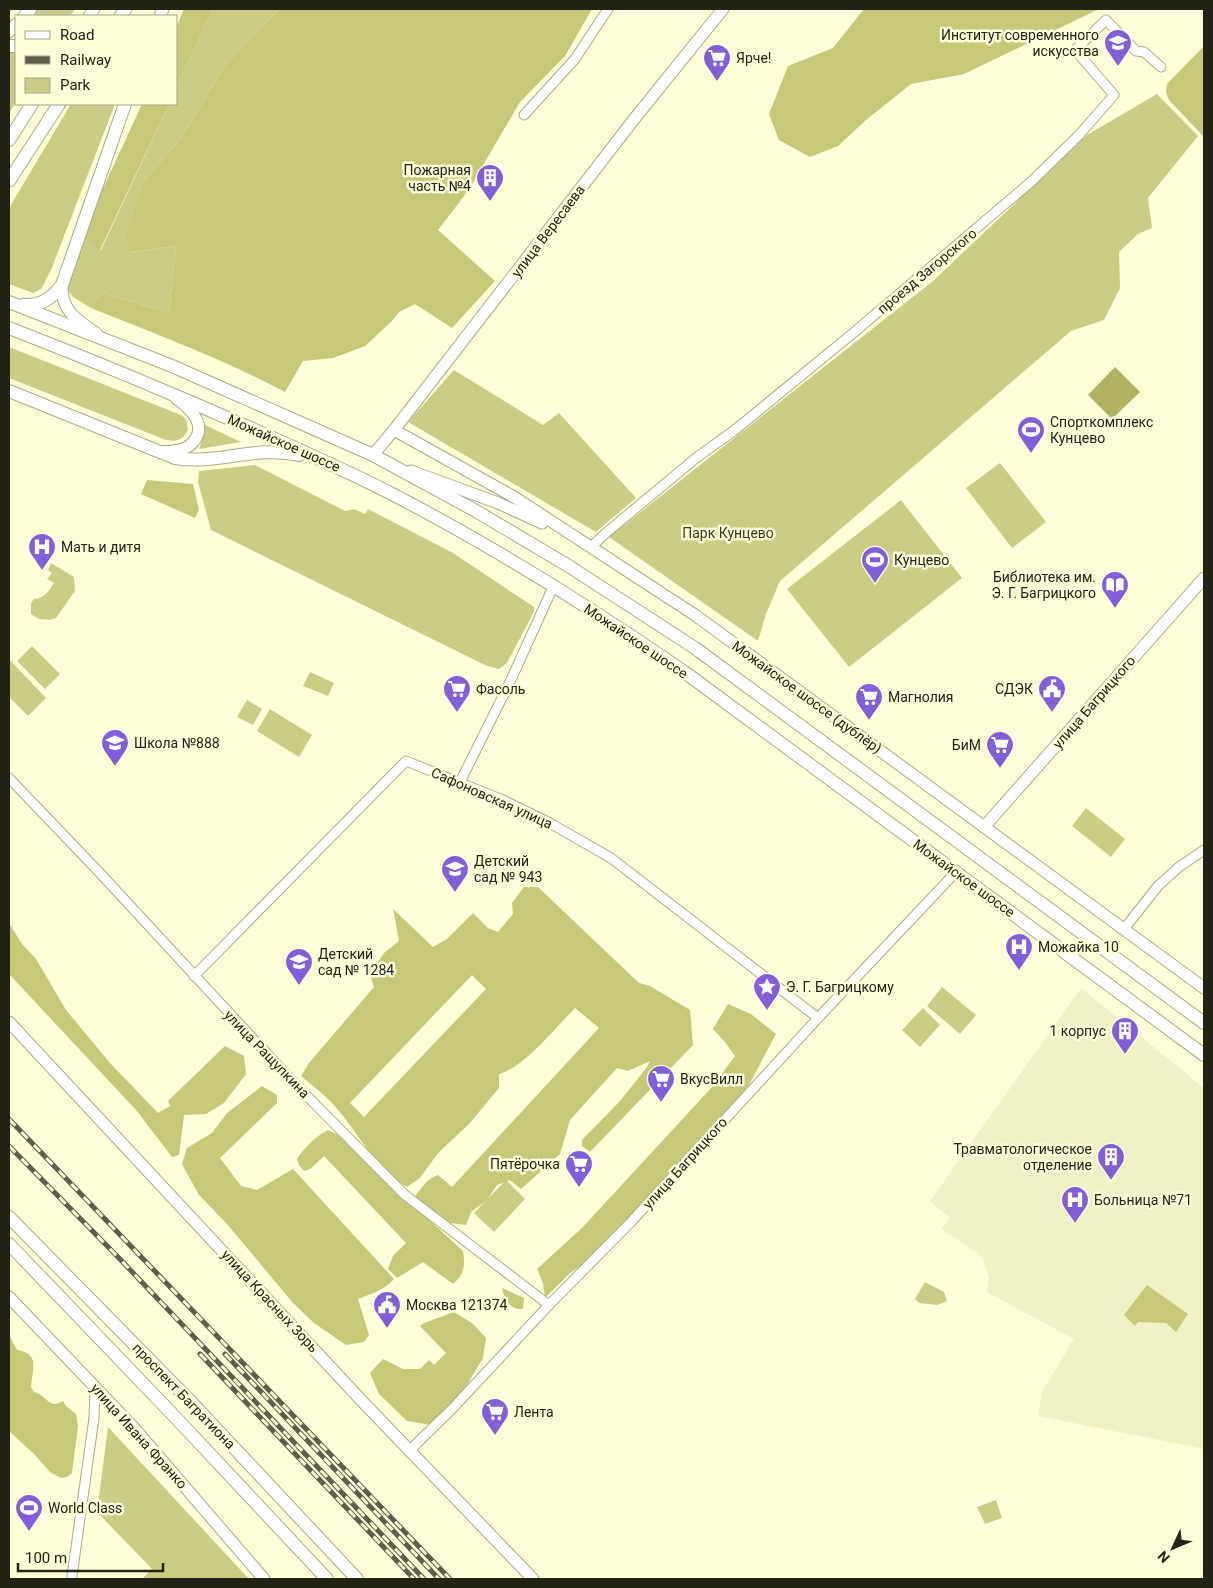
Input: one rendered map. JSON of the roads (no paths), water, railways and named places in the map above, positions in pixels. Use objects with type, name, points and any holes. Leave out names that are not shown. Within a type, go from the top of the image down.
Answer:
[{"type":"main road","points":[[9,140],[31,105]]},
{"type":"main road","points":[[9,181],[58,105]]},
{"type":"main road","points":[[10,302],[25,305],[42,303],[54,296],[62,285],[125,105]]},
{"type":"main road","name":"Можайское шоссе","points":[[10,302],[172,366],[373,455],[476,511],[567,565],[695,648],[1204,1022]]},
{"type":"main road","name":"Можайское шоссе","points":[[9,328],[169,392],[321,459],[450,525],[553,587],[620,628],[683,672],[1185,1041],[1204,1057]]},
{"type":"main road","points":[[9,391],[175,458],[191,461],[264,451],[292,453],[321,459]]},
{"type":"main road","name":"проспект Багратиона","points":[[9,1217],[193,1404],[356,1579]]},
{"type":"main road","name":"проспект Багратиона","points":[[9,1244],[327,1579]]},
{"type":"street","points":[[524,115],[575,59],[608,9]]},
{"type":"street","name":"улица Вересаева","points":[[373,455],[635,118],[724,9]]},
{"type":"street","name":"проезд Загорского","points":[[591,547],[606,532],[690,463],[736,429],[926,273],[1032,180],[1079,135],[1114,95],[1075,50],[1106,20],[1136,51],[1144,52],[1161,67]]},
{"type":"street","points":[[62,285],[62,297],[70,312],[104,339]]},
{"type":"street","points":[[159,452],[177,451],[186,448],[194,441],[198,433],[199,426],[194,416],[169,392]]},
{"type":"street","name":"Можайское шоссе (дублёр)","points":[[394,430],[514,497],[571,536],[703,620],[1204,988]]},
{"type":"street","points":[[392,464],[498,503],[571,536]]},
{"type":"street","name":"улица Багрицкого","points":[[984,827],[1204,578]]},
{"type":"street","points":[[460,782],[510,682],[553,587]]},
{"type":"street","name":"Сафоновская улица","points":[[194,976],[406,761],[503,800],[611,858],[818,1018]]},
{"type":"street","name":"улица Ращупкина","points":[[9,778],[330,1120],[405,1195],[549,1305]]},
{"type":"street","points":[[1124,929],[1158,886],[1179,866],[1204,850]]},
{"type":"street","name":"улица Багрицкого","points":[[410,1450],[452,1409],[549,1305],[630,1223],[818,1018],[956,872]]},
{"type":"street","name":"улица Красных Зорь","points":[[9,1022],[533,1579]]},
{"type":"street","name":"улица Ивана Франко","points":[[9,1297],[135,1429],[264,1579]]},
{"type":"street","points":[[72,1576],[93,1428],[95,1387]]},
{"type":"railway","points":[[9,1119],[450,1579]]},
{"type":"railway","points":[[9,1146],[117,1256],[424,1579]]},
{"type":"railway","points":[[200,1354],[414,1579]]},
{"type":"railway","points":[[225,1354],[439,1579]]},
{"type":"place","name":"Институт современного искусства","points":[[1118,67]]},
{"type":"place","name":"Ярче!","points":[[717,82]]},
{"type":"place","name":"Пожарная часть №4","points":[[490,202]]},
{"type":"place","name":"Спорткомплекс Кунцево","points":[[1031,454]]},
{"type":"place","name":"Мать и дитя","points":[[42,571]]},
{"type":"place","name":"Кунцево","points":[[875,584]]},
{"type":"place","name":"Библиотека им. Э. Г. Багрицкого","points":[[1115,609]]},
{"type":"place","name":"Фасоль","points":[[457,713]]},
{"type":"place","name":"СДЭК","points":[[1052,713]]},
{"type":"place","name":"Магнолия","points":[[869,721]]},
{"type":"place","name":"Школа №888","points":[[115,767]]},
{"type":"place","name":"БиМ","points":[[1000,769]]},
{"type":"place","name":"Детский сад № 943","points":[[455,893]]},
{"type":"place","name":"Можайка 10","points":[[1019,971]]},
{"type":"place","name":"Детский сад № 1284","points":[[299,986]]},
{"type":"place","name":"Э. Г. Багрицкому","points":[[767,1011]]},
{"type":"place","name":"1 корпус","points":[[1125,1055]]},
{"type":"place","name":"ВкусВилл","points":[[661,1103]]},
{"type":"place","name":"Травматологическое отделение","points":[[1111,1181]]},
{"type":"place","name":"Пятёрочка","points":[[579,1188]]},
{"type":"place","name":"Больница №71","points":[[1075,1224]]},
{"type":"place","name":"Москва 121374","points":[[387,1329]]},
{"type":"place","name":"Лента","points":[[495,1436]]},
{"type":"place","name":"World Class","points":[[29,1532]]},
{"type":"park label","name":"Парк Кунцево","points":[[728,533]]}]
